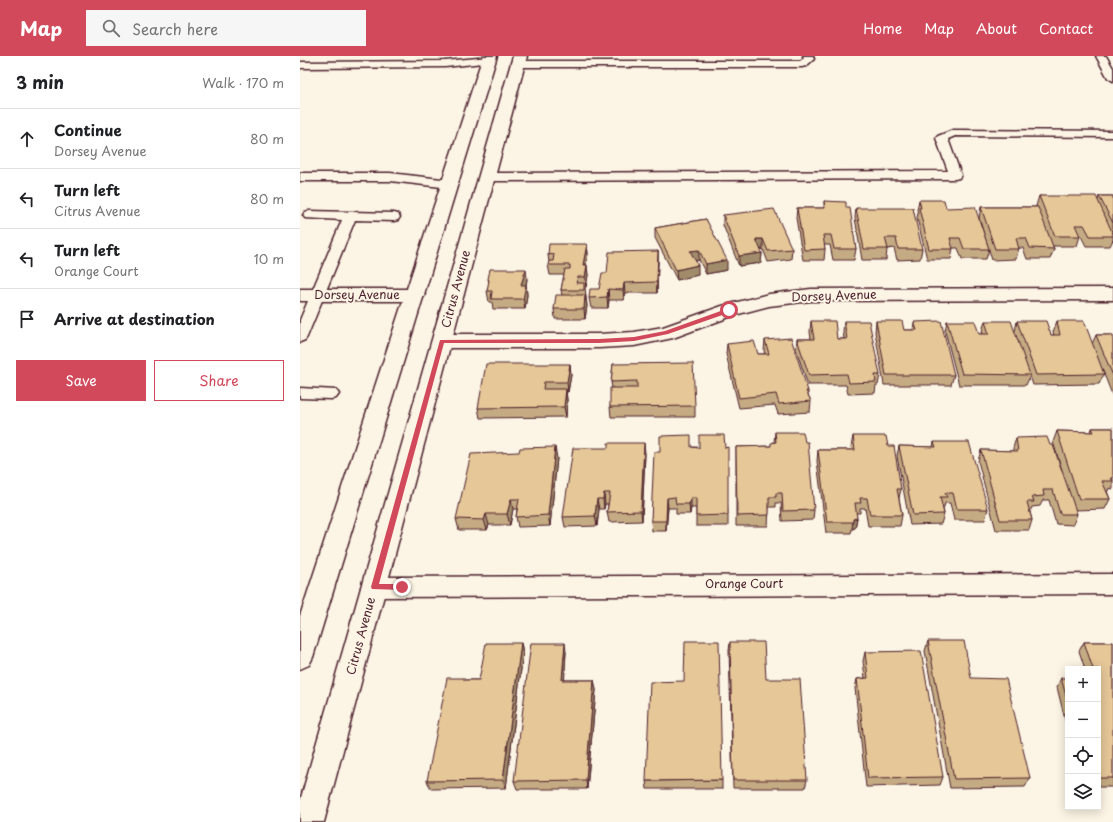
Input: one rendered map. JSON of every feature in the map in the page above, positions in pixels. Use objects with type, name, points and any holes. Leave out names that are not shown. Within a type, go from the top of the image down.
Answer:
[{"type":"main road","points":[[300,657],[490,58]]},
{"type":"main road","name":"Citrus Avenue","points":[[309,822],[519,60]]},
{"type":"main road","name":"Dorsey Avenue","points":[[442,341],[599,341],[634,339],[666,333],[729,310],[769,300],[811,295],[1113,294]]},
{"type":"main road","name":"Dorsey Avenue","points":[[309,295],[415,295]]},
{"type":"main road","name":"Orange Court","points":[[374,587],[776,584],[1113,584]]},
{"type":"lane","points":[[519,60],[802,64],[809,59],[808,56]]},
{"type":"lane","points":[[1101,56],[1113,78]]},
{"type":"lane","points":[[300,65],[445,64],[490,58]]},
{"type":"lane","points":[[487,177],[955,174],[942,138],[953,133],[1113,134]]},
{"type":"lane","points":[[300,177],[390,177],[450,184]]},
{"type":"lane","points":[[309,215],[394,217]]},
{"type":"lane","points":[[300,336],[309,295],[350,216]]},
{"type":"lane","points":[[300,393],[331,394]]},
{"type":"building","points":[[1039,196],[1096,196],[1113,236],[1090,236],[1084,225],[1075,225],[1080,236],[1055,236]]},
{"type":"building","points":[[1099,196],[1113,196],[1113,223]]},
{"type":"building","points":[[919,200],[944,200],[946,208],[975,207],[989,249],[964,249],[960,238],[950,238],[953,249],[929,249],[919,208],[921,208]]},
{"type":"building","points":[[824,201],[846,202],[846,208],[850,208],[856,249],[834,249],[831,235],[823,235],[825,249],[804,250],[797,208],[825,208]]},
{"type":"building","points":[[981,207],[1038,207],[1054,249],[1030,248],[1026,238],[1016,238],[1019,249],[995,249]]},
{"type":"building","points":[[856,208],[913,208],[922,249],[898,249],[896,238],[885,238],[888,249],[864,249]]},
{"type":"building","points":[[774,209],[792,249],[768,251],[763,239],[756,239],[762,253],[739,256],[723,215]]},
{"type":"building","points":[[706,219],[727,260],[706,264],[699,250],[690,251],[698,265],[676,270],[655,228]]},
{"type":"building","points":[[549,244],[587,244],[583,265],[587,265],[585,277],[578,277],[576,283],[584,283],[584,290],[561,290],[565,269],[570,269],[570,265],[548,265],[549,261],[553,261],[554,254],[548,255]]},
{"type":"building","points":[[658,251],[657,282],[624,283],[623,290],[608,289],[607,297],[589,298],[590,289],[599,289],[602,273],[607,273],[609,252]]},
{"type":"building","points":[[490,269],[526,269],[521,285],[526,285],[523,299],[491,299],[492,291],[487,291]]},
{"type":"building","points":[[556,295],[585,295],[584,309],[554,309]]},
{"type":"building","points":[[811,321],[835,321],[837,339],[847,339],[844,321],[869,321],[880,375],[875,375],[876,382],[849,383],[847,374],[809,375],[797,339],[814,339]]},
{"type":"building","points":[[876,321],[902,321],[904,330],[917,330],[914,322],[941,321],[954,375],[886,375]]},
{"type":"building","points":[[947,321],[975,321],[979,334],[989,334],[985,321],[1011,321],[1030,375],[962,374]]},
{"type":"building","points":[[1017,321],[1046,321],[1051,335],[1060,335],[1057,321],[1084,321],[1104,374],[1036,375]]},
{"type":"building","points":[[1096,335],[1113,335],[1113,376]]},
{"type":"building","points":[[791,338],[808,391],[806,391],[811,401],[779,404],[776,394],[739,398],[727,344],[754,341],[758,354],[769,354],[765,340]]},
{"type":"building","points":[[693,363],[695,406],[610,407],[610,388],[637,388],[637,381],[611,382],[613,364]]},
{"type":"building","points":[[486,364],[570,364],[567,382],[544,382],[543,389],[566,389],[564,407],[478,408]]},
{"type":"building","points":[[1092,428],[1113,428],[1113,478],[1111,478],[1113,481],[1102,481],[1110,499],[1079,499],[1057,431],[1094,432]]},
{"type":"building","points":[[775,432],[803,432],[805,442],[808,442],[814,510],[783,511],[782,493],[776,493],[776,497],[769,497],[769,515],[737,516],[736,447],[771,446],[771,443],[776,442]]},
{"type":"building","points":[[691,435],[691,447],[699,448],[699,435],[724,435],[725,448],[728,447],[728,515],[696,516],[696,498],[691,498],[689,504],[676,504],[675,497],[667,498],[666,521],[651,521],[654,452],[660,452],[660,436]]},
{"type":"building","points":[[853,436],[886,436],[888,446],[894,446],[901,489],[897,489],[902,515],[870,515],[867,498],[860,498],[861,503],[855,503],[857,518],[853,519],[853,522],[827,522],[818,450],[855,450]]},
{"type":"building","points":[[1047,437],[1050,445],[1053,445],[1077,514],[1060,514],[1053,490],[1043,490],[1044,496],[1032,497],[1034,502],[1027,502],[1032,520],[1000,520],[981,450],[1018,451],[1016,438]]},
{"type":"building","points":[[934,442],[969,442],[988,509],[957,509],[953,493],[945,493],[947,497],[940,497],[944,514],[913,515],[899,446],[936,447]]},
{"type":"building","points":[[608,443],[644,443],[641,511],[607,512],[610,493],[604,493],[603,499],[597,499],[595,516],[563,517],[573,448],[608,448]]},
{"type":"building","points":[[555,447],[548,515],[516,517],[519,499],[511,499],[507,514],[486,514],[484,520],[456,519],[471,454],[519,452],[520,448]]},
{"type":"building","points":[[685,641],[719,641],[722,780],[646,781],[650,682],[684,681]]},
{"type":"building","points":[[928,641],[964,641],[971,678],[1006,679],[1030,778],[954,779]]},
{"type":"building","points":[[730,642],[764,642],[766,679],[800,679],[807,780],[733,780]]},
{"type":"building","points":[[1084,642],[1113,642],[1113,778],[1101,778],[1101,666],[1092,666]]},
{"type":"building","points":[[486,643],[521,643],[503,780],[427,781],[447,678],[479,680]]},
{"type":"building","points":[[531,643],[565,643],[562,680],[594,680],[586,780],[514,781]]},
{"type":"building","points":[[921,651],[943,777],[868,778],[857,679],[868,678],[865,652]]},
{"type":"building","points":[[1061,678],[1065,678],[1065,692]]},
{"type":"route","points":[[402,587],[374,587],[442,341],[599,341],[634,339],[666,333],[729,310]]}]
